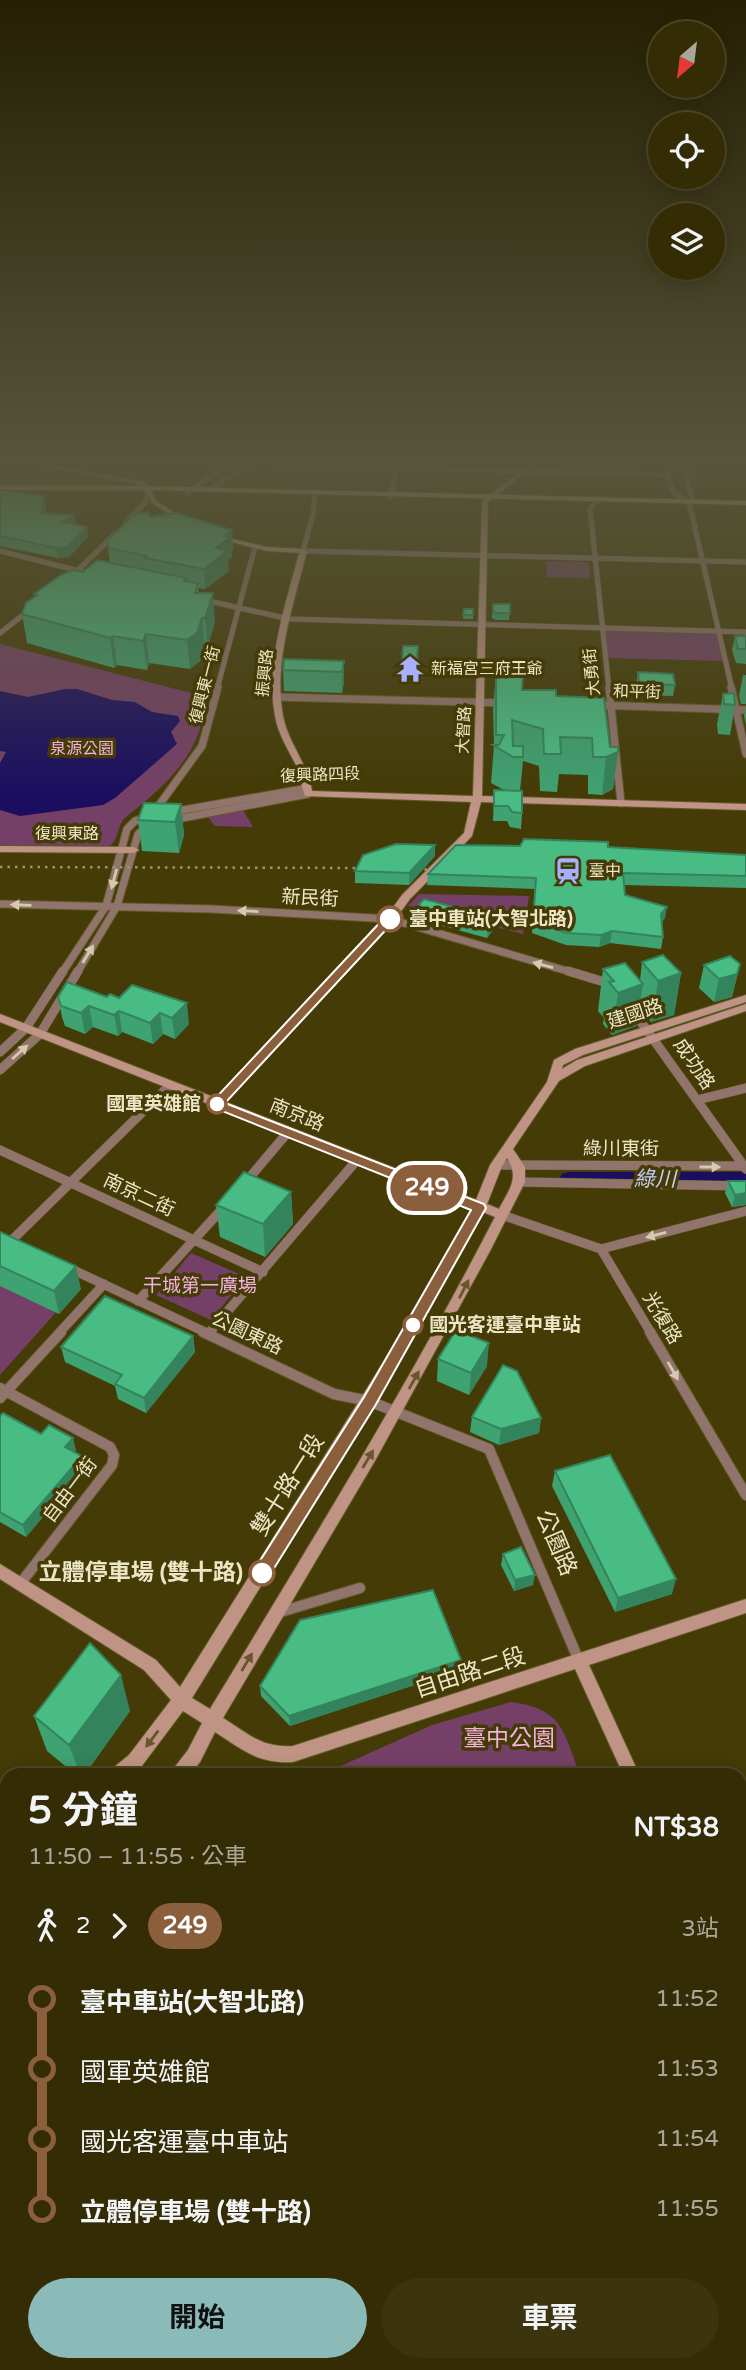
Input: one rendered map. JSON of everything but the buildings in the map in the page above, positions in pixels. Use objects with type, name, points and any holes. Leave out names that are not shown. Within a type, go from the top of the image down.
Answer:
[{"type":"main road","name":"振興路","points":[[298,576],[278,670],[276,697],[280,722],[308,791]]},
{"type":"main road","name":"大智路","points":[[217,1104],[390,919],[411,891],[469,834],[478,796],[484,576]]},
{"type":"main road","name":"復興路四段","points":[[308,791],[746,801]]},
{"type":"main road","name":"復興路四段","points":[[621,800],[746,807]]},
{"type":"main road","name":"復興東路","points":[[0,849],[133,854]]},
{"type":"main road","name":"復興東路","points":[[0,856],[120,853]]},
{"type":"main road","name":"建國路","points":[[550,1084],[571,1068],[746,998]]},
{"type":"main road","name":"建國路","points":[[479,1208],[496,1166],[550,1084],[558,1063],[579,1052],[652,1035],[746,1007]]},
{"type":"main road","name":"南京路","points":[[0,1018],[502,1215]]},
{"type":"main road","points":[[185,1768],[396,1412],[502,1215],[519,1182],[519,1167],[508,1149]]},
{"type":"main road","name":"雙十路一段","points":[[126,1768],[135,1761],[181,1700],[369,1401],[479,1208]]},
{"type":"main road","points":[[0,1572],[150,1665],[181,1700],[212,1721]]},
{"type":"main road","name":"自由路二段","points":[[212,1721],[258,1750],[284,1755],[746,1606]]},
{"type":"main road","name":"公園路","points":[[579,1661],[628,1768]]},
{"type":"street","points":[[68,579],[72,576]]},
{"type":"street","name":"復興東一街","points":[[152,815],[202,746],[247,576]]},
{"type":"street","name":"大勇街","points":[[597,576],[621,800]]},
{"type":"street","points":[[707,576],[746,754]]},
{"type":"street","points":[[192,597],[289,619],[746,632]]},
{"type":"street","points":[[0,633],[40,602]]},
{"type":"street","points":[[276,697],[514,703]]},
{"type":"street","name":"和平街","points":[[585,705],[746,710]]},
{"type":"street","name":"復興路四段","points":[[0,1052],[26,1028],[106,906],[127,829],[139,819],[152,815],[308,791]]},
{"type":"street","name":"復興路四段","points":[[0,1070],[40,1034],[117,906],[140,831],[148,825],[308,791]]},
{"type":"street","name":"新民街","points":[[0,904],[117,906],[390,919],[517,958],[609,982],[620,995]]},
{"type":"street","name":"成功路","points":[[626,1003],[652,1035],[745,1168]]},
{"type":"street","points":[[558,1063],[571,1068]]},
{"type":"street","points":[[12,1240],[169,1086]]},
{"type":"street","points":[[697,1100],[746,1088]]},
{"type":"street","points":[[242,1187],[288,1132]]},
{"type":"street","name":"南京二街","points":[[0,1150],[262,1272]]},
{"type":"street","points":[[209,1334],[358,1160]]},
{"type":"street","name":"綠川東街","points":[[496,1166],[745,1168]]},
{"type":"street","points":[[519,1182],[746,1185]]},
{"type":"street","points":[[138,1301],[234,1196]]},
{"type":"street","points":[[502,1215],[601,1249],[746,1211]]},
{"type":"street","points":[[0,1235],[24,1246]]},
{"type":"street","name":"光復路","points":[[601,1249],[746,1495]]},
{"type":"street","name":"公園東路","points":[[58,1262],[334,1394],[369,1401]]},
{"type":"street","points":[[2,1392],[104,1284]]},
{"type":"street","name":"自由一街","points":[[2,1392],[110,1447],[114,1455],[112,1465],[20,1584]]},
{"type":"street","name":"公園路","points":[[369,1401],[489,1449],[579,1661]]},
{"type":"street","points":[[276,1614],[360,1588]]},
{"type":"green space","points":[[590,576],[590,578],[547,577]]},
{"type":"green space","points":[[604,629],[716,632],[723,661],[607,658]]},
{"type":"green space","name":"泉源公園","points":[[0,644],[207,697],[198,734],[183,762],[156,792],[122,821],[110,846],[0,845]]},
{"type":"green space","points":[[243,810],[253,827],[215,826],[208,817]]},
{"type":"green space","points":[[419,894],[529,896],[523,934],[408,906]]},
{"type":"green space","name":"干城第一廣場","points":[[191,1253],[246,1277],[211,1320],[156,1295]]},
{"type":"green space","points":[[0,1282],[58,1310],[0,1375]]},
{"type":"green space","name":"臺中公園","points":[[511,1702],[528,1705],[541,1710],[559,1724],[578,1768],[336,1768],[432,1725]]},
{"type":"shaded area","points":[[77,689],[112,700],[135,702],[152,712],[178,716],[180,721],[171,732],[177,744],[115,798],[103,805],[20,816],[0,810],[0,763],[6,752],[0,751],[0,691],[28,697]]},
{"type":"waterway","name":"綠川","points":[[569,1179],[746,1180]]},
{"type":"railway","points":[[0,867],[374,868]]},
{"type":"railway","points":[[402,869],[451,870]]},
{"type":"bus line","name":"249","points":[[262,1573],[369,1401],[479,1208],[217,1104],[390,919]]},
{"type":"place","name":"新福宮三府王爺","points":[[410,669]]},
{"type":"place","name":"臺中","points":[[568,871]]},
{"type":"place","name":"臺中車站(大智北路)","points":[[390,919]]},
{"type":"place","name":"國軍英雄館","points":[[217,1104]]},
{"type":"place","name":"國光客運臺中車站","points":[[413,1325]]},
{"type":"place","name":"立體停車場 (雙十路)","points":[[262,1573]]}]
